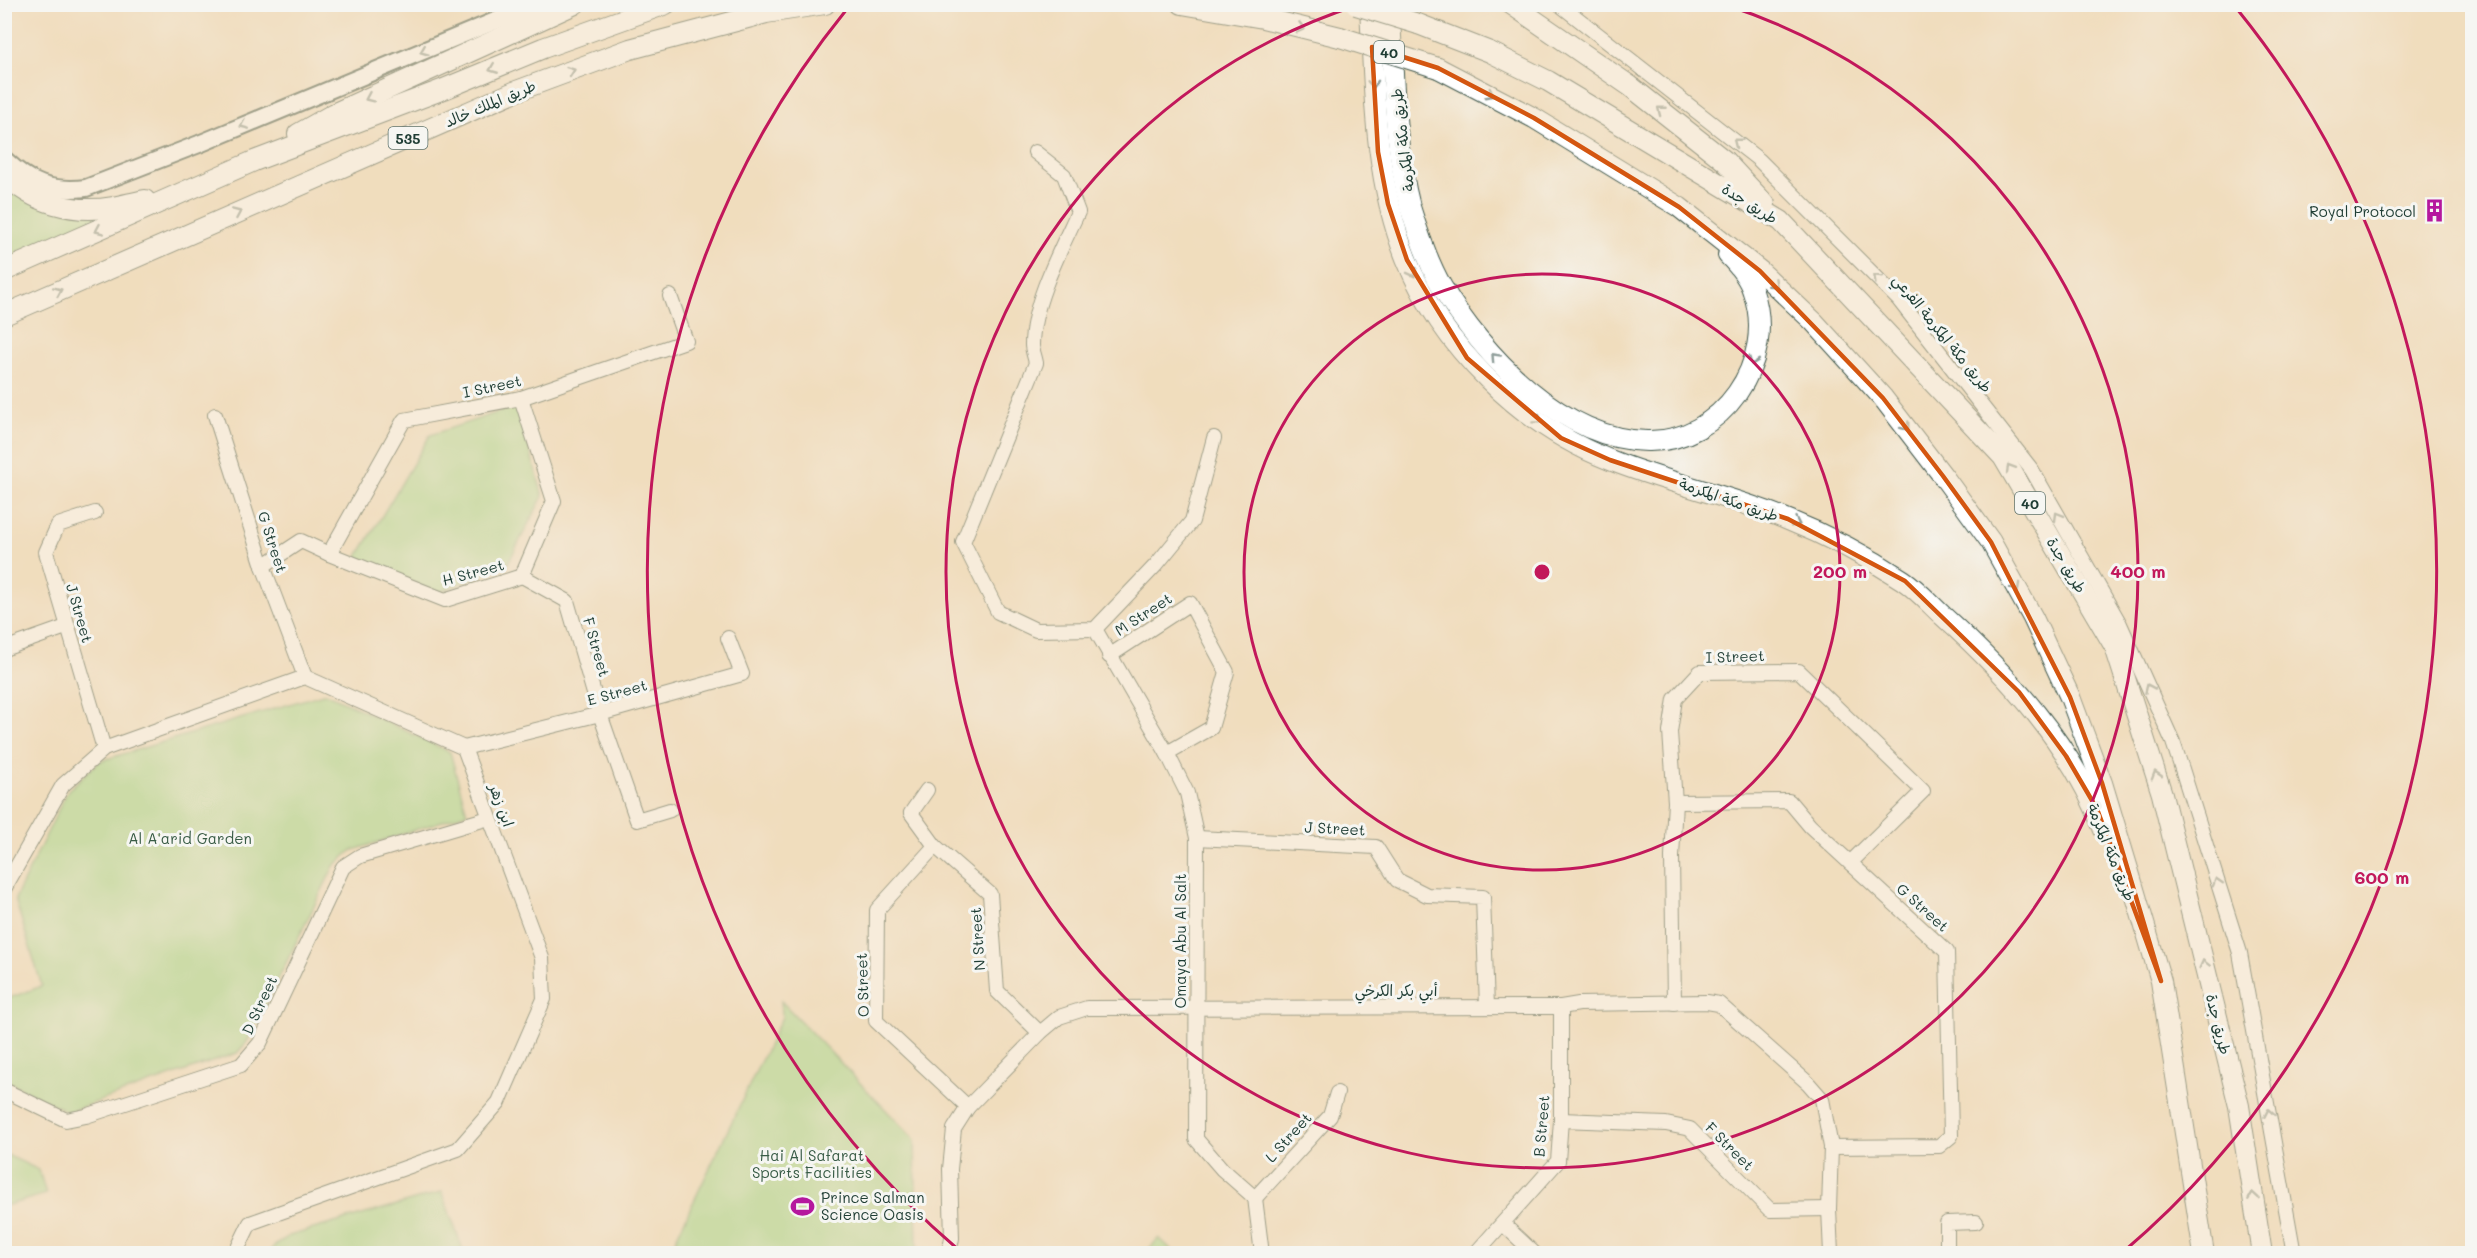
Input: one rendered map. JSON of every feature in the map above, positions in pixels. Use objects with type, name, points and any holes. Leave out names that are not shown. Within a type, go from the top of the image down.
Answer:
[{"type":"highway","points":[[254,161],[334,113],[575,4]]},
{"type":"highway","name":"طريق الملك خالد","points":[[4,271],[254,161],[444,89],[543,48],[666,4]]},
{"type":"highway","name":"طريق الملك خالد","points":[[4,315],[514,92],[630,49],[766,14],[825,4]]},
{"type":"highway","name":"40","points":[[1182,4],[1263,18],[1340,37],[1438,68],[1534,118],[1679,207],[1760,271],[1814,321],[1883,398],[1991,542],[2033,618],[2070,698],[2102,783],[2162,981],[2204,1254]]},
{"type":"highway","name":"طريق مكة المكرمة","points":[[1389,4],[1400,154],[1410,206],[1441,286],[1471,328],[1516,378],[1589,429],[1625,439],[1649,442],[1675,437],[1704,426],[1726,407],[1744,384],[1756,356],[1759,319],[1753,291],[1739,266],[1679,207]]},
{"type":"highway","points":[[1511,4],[1630,86],[1725,161],[1781,221]]},
{"type":"highway","name":"طريق مكة المكرمة","points":[[1360,5],[1378,152],[1388,204],[1407,260],[1432,308],[1467,358],[1512,401],[1561,438],[1610,460],[1725,496],[1788,519],[1845,547],[1905,581],[1975,645],[2019,692],[2066,756],[2097,809],[2162,981]]},
{"type":"highway","name":"طريق جدة","points":[[1360,5],[1491,52],[1548,81],[1781,221],[2003,456],[2115,647],[2162,794],[2239,1106],[2262,1254]]},
{"type":"highway","points":[[4,174],[24,190],[44,201],[65,208],[111,207],[180,194]]},
{"type":"main road","points":[[4,159],[20,174],[36,183],[68,190],[86,188],[199,144],[536,4]]},
{"type":"street","name":"طريق مكة المكرمة الفرعي","points":[[1559,4],[1759,160],[1898,299],[2032,470],[2120,624],[2173,742],[2240,953],[2294,1254]]},
{"type":"street","points":[[1035,152],[1064,175],[1078,212],[1052,270],[1037,315],[1032,345],[1036,363],[963,542],[998,612],[1036,630],[1095,628],[1156,565],[1192,521],[1214,438]]},
{"type":"street","name":"I Street","points":[[329,554],[404,420],[521,398],[686,341],[670,296]]},
{"type":"street","name":"H Street","points":[[263,566],[301,541],[445,600],[522,576],[554,501],[521,398]]},
{"type":"street","name":"G Street","points":[[215,415],[263,566],[305,677]]},
{"type":"street","name":"J Street","points":[[95,513],[58,525],[46,552],[66,627],[104,749]]},
{"type":"street","name":"F Street","points":[[522,576],[567,601],[600,714],[637,820],[670,810]]},
{"type":"street","name":"M Street","points":[[1109,656],[1190,603],[1227,672],[1211,728],[1167,753]]},
{"type":"street","points":[[4,649],[66,627]]},
{"type":"street","name":"Omaya Abu Al Salt","points":[[1095,628],[1109,656],[1167,753],[1187,793],[1197,838],[1196,1139],[1222,1169],[1255,1198]]},
{"type":"street","name":"E Street","points":[[464,748],[600,714],[742,674],[728,638]]},
{"type":"street","name":"I Street","points":[[1674,1003],[1672,857],[1675,802],[1670,732],[1675,699],[1700,672],[1799,671],[1923,791],[1850,863]]},
{"type":"street","points":[[4,889],[63,785],[104,749],[305,677],[464,748]]},
{"type":"street","name":"ابن زهر","points":[[235,1254],[250,1223],[458,1149],[499,1102],[544,999],[542,958],[464,748]]},
{"type":"street","name":"N Street","points":[[927,790],[911,813],[935,846],[990,894],[997,991],[1040,1033]]},
{"type":"street","name":"G Street","points":[[1675,802],[1789,801],[1810,826],[1947,952],[1951,1136],[1939,1146],[1831,1147]]},
{"type":"street","name":"D Street","points":[[4,1090],[66,1120],[86,1116],[241,1065],[260,1043],[343,867],[360,856],[489,818]]},
{"type":"street","name":"J Street","points":[[1197,838],[1376,847],[1396,880],[1427,895],[1483,897],[1486,1007]]},
{"type":"street","name":"O Street","points":[[935,846],[877,910],[876,1021],[968,1107]]},
{"type":"street","name":"أبي بكر الكرخي","points":[[949,1254],[952,1238],[950,1168],[954,1129],[968,1107],[1040,1033],[1059,1017],[1087,1008],[1561,1007],[1579,1004],[1674,1003],[1719,1004],[1808,1083],[1822,1099],[1831,1147],[1829,1209],[1831,1254]]},
{"type":"street","name":"B Street","points":[[1475,1254],[1558,1161],[1561,1120],[1561,1007]]},
{"type":"street","name":"L Street","points":[[1255,1198],[1330,1116],[1337,1093]]},
{"type":"street","name":"F Street","points":[[1561,1120],[1666,1124],[1690,1129],[1770,1210],[1829,1209]]},
{"type":"street","points":[[1255,1198],[1262,1254]]},
{"type":"street","points":[[1947,1254],[1947,1224],[1976,1222]]},
{"type":"street","points":[[1503,1224],[1535,1254]]},
{"type":"highlighted area","points":[[1372,47],[1438,68],[1534,118],[1679,207],[1760,271],[1883,398],[1991,542],[2070,697],[2102,783],[2161,981],[2097,809],[2066,756],[2019,692],[1905,581],[1788,519],[1610,460],[1561,438],[1467,358],[1407,260],[1388,204],[1378,152]]},
{"type":"green space","points":[[4,180],[107,214],[5,259]]},
{"type":"green space","points":[[517,406],[543,496],[507,565],[437,593],[357,558],[430,435]]},
{"type":"green space","name":"Al A'arid Garden","points":[[326,693],[450,752],[467,813],[351,851],[334,866],[247,1042],[237,1053],[68,1112],[5,1080],[4,1000],[42,986],[15,899],[68,790],[100,761]]},
{"type":"green space","name":"Hai Al Safarat Sports Facilities","points":[[781,1001],[915,1140],[917,1253],[669,1253],[782,1017]]},
{"type":"green space","points":[[5,1154],[39,1170],[46,1194],[5,1206]]},
{"type":"green space","points":[[442,1192],[464,1253],[269,1253],[273,1247],[289,1236]]},
{"type":"green space","points":[[1159,1238],[1175,1253],[1145,1253]]},
{"type":"place","name":"Royal Protocol","points":[[2434,211]]},
{"type":"place","name":"Prince Salman Science Oasis","points":[[803,1206]]}]
